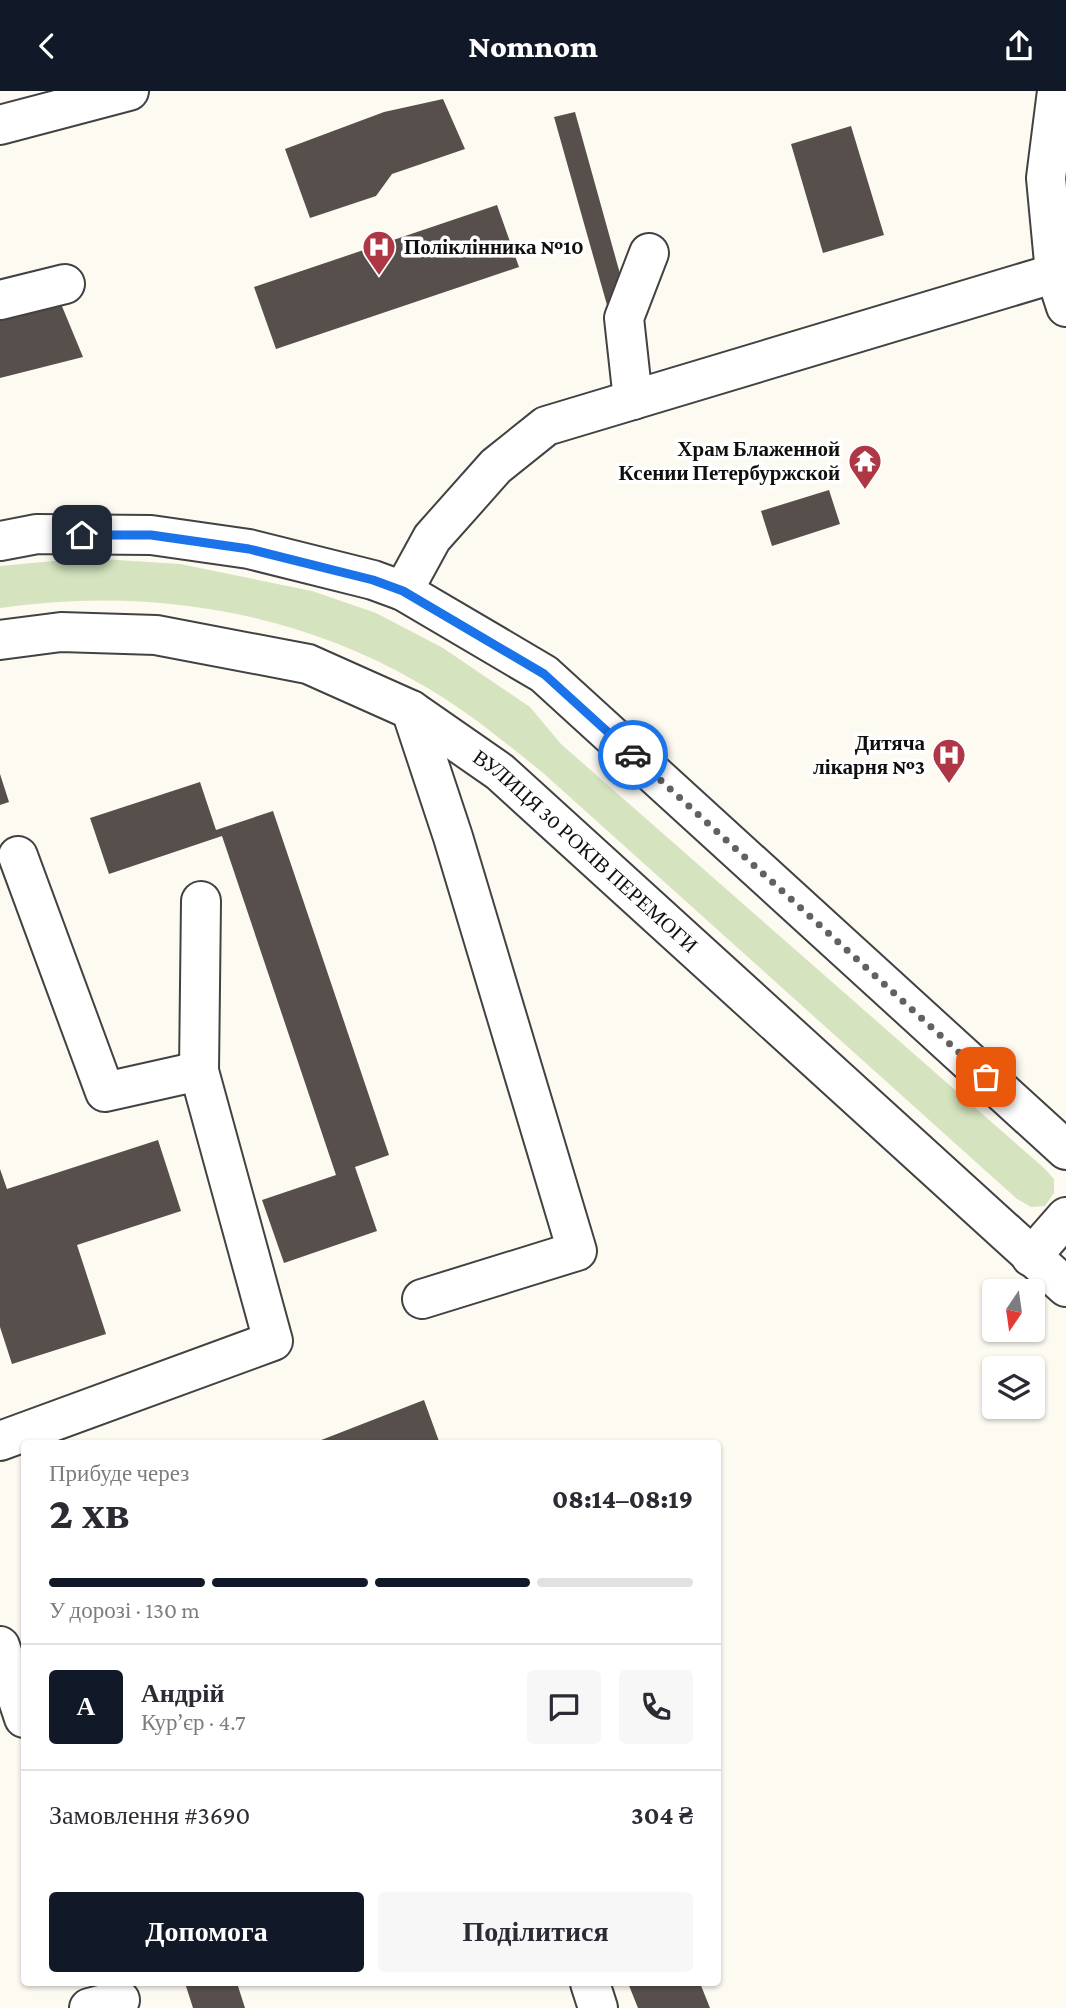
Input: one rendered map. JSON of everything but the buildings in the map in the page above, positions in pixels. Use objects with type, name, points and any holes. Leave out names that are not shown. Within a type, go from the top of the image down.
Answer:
[{"type":"street","points":[[0,125],[129,91]]},
{"type":"street","points":[[403,591],[432,538],[496,466],[546,426],[1062,283],[1045,178],[1057,91]]},
{"type":"street","points":[[634,400],[624,318],[649,253]]},
{"type":"street","points":[[0,300],[65,284]]},
{"type":"street","points":[[0,541],[37,534],[151,535],[249,549],[373,580],[403,591],[544,674],[1066,1150]]},
{"type":"street","name":"ВУЛИЦЯ 30 РОКІВ ПЕРЕМОГИ","points":[[0,641],[61,632],[156,635],[308,664],[411,710],[500,772],[1066,1287]]},
{"type":"street","points":[[411,710],[453,837],[577,1251],[422,1299]]},
{"type":"street","points":[[18,856],[105,1092],[199,1071]]},
{"type":"street","points":[[0,1441],[273,1341],[199,1071],[201,901]]},
{"type":"street","points":[[1031,1257],[1066,1217]]},
{"type":"street","points":[[0,1646],[21,1709]]},
{"type":"street","points":[[591,1986],[597,2008]]},
{"type":"green space","points":[[86,558],[180,564],[312,591],[376,613],[443,648],[530,707],[561,744],[1044,1168],[1054,1179],[1054,1193],[1045,1206],[1031,1207],[1017,1199],[542,772],[466,713],[417,682],[369,657],[319,637],[267,621],[214,610],[107,600],[0,608],[0,566]]},
{"type":"way so far","points":[[633,755],[986,1077]]},
{"type":"place","name":"Поліклінника №10","points":[[379,277]]},
{"type":"place","name":"Храм Блаженной Ксении Петербуржской","points":[[865,491]]},
{"type":"place","name":"Дитяча лікарня №3","points":[[949,785]]},
{"type":"route","points":[[82,535],[151,535],[249,549],[373,580],[403,591],[544,674],[633,755]]}]
